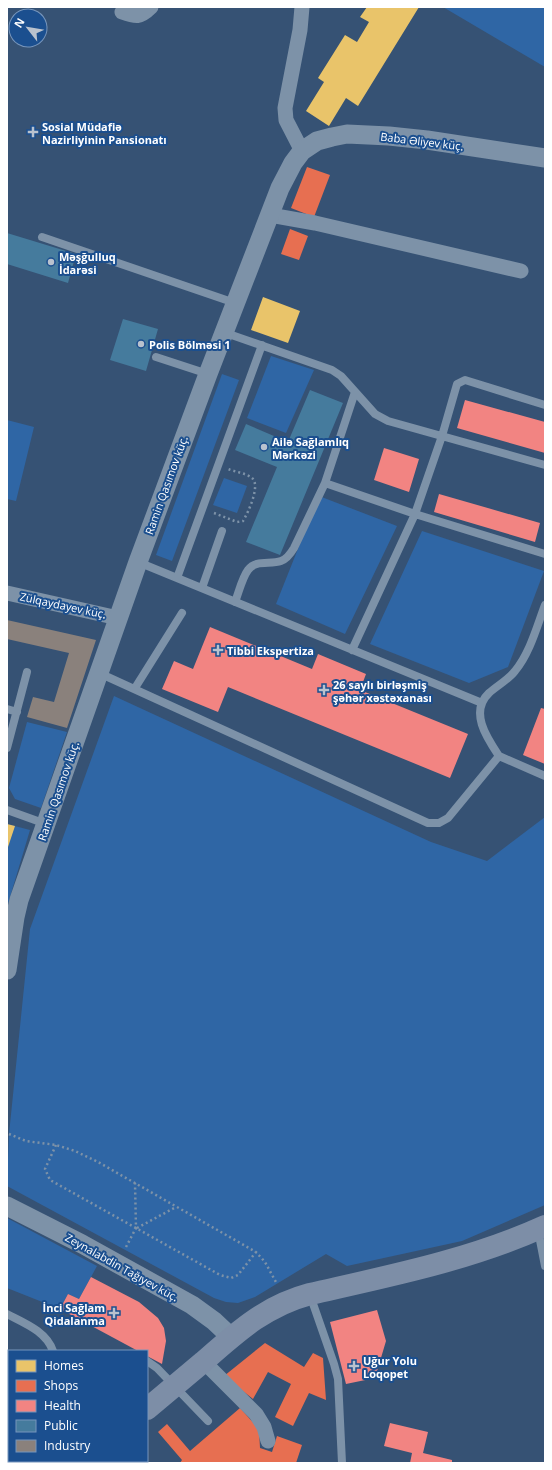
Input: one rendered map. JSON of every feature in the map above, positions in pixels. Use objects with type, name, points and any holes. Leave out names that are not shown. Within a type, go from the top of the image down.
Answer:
[{"type":"main road","points":[[148,1408],[251,1321],[276,1306],[292,1299],[310,1294],[437,1264],[485,1249],[541,1228]]},
{"type":"street","points":[[118,9],[135,16],[142,14],[151,7]]},
{"type":"street","points":[[302,7],[300,30],[285,108],[286,120],[302,151]]},
{"type":"street","name":"Baba Əliyev küç.","points":[[302,151],[316,141],[332,136],[365,134],[427,140],[545,158]]},
{"type":"street","name":"Ramin Qasımov küç.","points":[[7,970],[10,930],[19,900],[138,562],[235,303],[270,215],[287,174],[302,151]]},
{"type":"street","points":[[270,215],[315,223],[521,271]]},
{"type":"street","name":"Zülqaydayev küç.","points":[[7,593],[118,618]]},
{"type":"street","name":"Zeynalabdin Tağıyev küç.","points":[[7,1206],[82,1244],[192,1305],[214,1321],[231,1337]]},
{"type":"street","points":[[203,1361],[256,1414],[264,1427],[268,1441]]},
{"type":"lane","points":[[42,237],[235,303]]},
{"type":"lane","points":[[224,332],[332,370],[341,376],[375,414],[388,421],[545,465]]},
{"type":"lane","points":[[177,578],[262,345]]},
{"type":"lane","points":[[156,357],[208,374]]},
{"type":"lane","points":[[352,650],[415,514],[442,436],[457,384],[465,380],[545,405]]},
{"type":"lane","points":[[235,602],[247,571],[252,566],[281,561],[289,555],[294,548],[325,482],[355,392]]},
{"type":"lane","points":[[325,482],[415,514],[545,554]]},
{"type":"lane","points":[[202,588],[222,531]]},
{"type":"lane","points":[[138,562],[482,703]]},
{"type":"lane","points":[[545,605],[527,652],[521,663],[515,671],[488,694],[482,703],[480,714],[481,723],[485,734],[499,756],[545,776]]},
{"type":"lane","points":[[135,688],[182,613]]},
{"type":"lane","points":[[7,748],[27,672]]},
{"type":"lane","points":[[99,673],[135,688],[428,823],[439,823],[448,818],[499,756]]},
{"type":"lane","points":[[7,709],[16,712]]},
{"type":"lane","points":[[7,810],[46,824]]},
{"type":"lane","points":[[541,1228],[545,1266]]},
{"type":"lane","points":[[310,1294],[338,1379],[342,1463]]},
{"type":"lane","points":[[7,1314],[38,1331],[48,1339],[53,1350]]},
{"type":"lane","points":[[148,1362],[157,1368],[208,1421]]},
{"type":"path","points":[[202,508],[237,522],[242,521],[256,489],[256,482],[252,478],[218,465]]},
{"type":"path","points":[[9,1134],[26,1141],[56,1145],[75,1151],[98,1162],[256,1252],[265,1262],[277,1284]]},
{"type":"path","points":[[56,1145],[45,1169],[50,1180],[220,1275],[231,1278],[238,1275],[256,1252]]},
{"type":"path","points":[[125,1250],[136,1228],[135,1184]]},
{"type":"path","points":[[136,1228],[176,1207]]},
{"type":"shaded area","points":[[443,7],[545,7],[545,67]]},
{"type":"shaded area","points":[[271,356],[314,370],[286,433],[247,418]]},
{"type":"shaded area","points":[[222,374],[239,380],[172,561],[156,555]]},
{"type":"shaded area","points":[[7,420],[34,427],[16,501],[7,499]]},
{"type":"shaded area","points":[[224,478],[247,486],[237,513],[213,505]]},
{"type":"shaded area","points":[[319,496],[397,526],[345,634],[276,604]]},
{"type":"shaded area","points":[[422,531],[544,571],[508,667],[469,683],[370,644]]},
{"type":"shaded area","points":[[114,696],[431,842],[487,861],[545,817],[545,1205],[462,1241],[347,1266],[326,1254],[255,1297],[238,1303],[226,1302],[214,1298],[7,1186],[9,1134],[30,929]]},
{"type":"shaded area","points":[[27,722],[67,732],[41,808],[15,799],[9,788]]},
{"type":"shaded area","points":[[7,824],[30,830],[7,907]]},
{"type":"shaded area","points":[[7,1218],[97,1266],[79,1299],[68,1294],[60,1309],[7,1288]]},
{"type":"building: Homes","points":[[367,7],[419,7],[358,106],[346,98],[329,126],[306,111],[324,82],[318,78],[345,35],[357,42],[369,22],[360,17]]},
{"type":"building: Homes","points":[[263,297],[300,311],[288,343],[251,330]]},
{"type":"building: Homes","points":[[7,824],[15,826],[7,850]]},
{"type":"building: Shops","points":[[307,167],[330,175],[314,217],[291,208]]},
{"type":"building: Shops","points":[[290,229],[308,236],[299,260],[281,254]]},
{"type":"building: Shops","points":[[265,1343],[304,1367],[313,1353],[323,1358],[326,1400],[309,1393],[293,1426],[275,1417],[291,1384],[268,1372],[253,1399],[224,1376]]},
{"type":"building: Shops","points":[[240,1408],[259,1429],[260,1448],[272,1452],[277,1436],[302,1445],[296,1463],[180,1463],[182,1460],[158,1432],[167,1424],[190,1451]]},
{"type":"building: Health","points":[[465,400],[545,422],[545,453],[457,428]]},
{"type":"building: Health","points":[[384,448],[419,459],[409,492],[374,480]]},
{"type":"building: Health","points":[[439,494],[540,523],[535,542],[434,512]]},
{"type":"building: Health","points":[[210,627],[312,669],[318,654],[366,674],[360,690],[468,734],[450,778],[228,687],[218,712],[162,689],[174,661],[193,669]]},
{"type":"building: Health","points":[[541,708],[545,709],[545,764],[523,755]]},
{"type":"building: Health","points":[[91,1277],[139,1302],[158,1318],[164,1328],[166,1341],[162,1364],[148,1357],[148,1350],[136,1350],[60,1309],[68,1294],[79,1299]]},
{"type":"building: Health","points":[[377,1310],[386,1341],[375,1378],[346,1384],[330,1322]]},
{"type":"building: Health","points":[[390,1423],[428,1432],[423,1453],[452,1460],[452,1463],[410,1463],[412,1453],[384,1446]]},
{"type":"building: Public","points":[[7,233],[76,254],[68,283],[7,264]]},
{"type":"building: Public","points":[[123,319],[158,329],[146,371],[110,360]]},
{"type":"building: Public","points":[[310,390],[343,403],[280,555],[246,542],[277,467],[235,450],[246,424],[288,442]]},
{"type":"building: Industry","points":[[7,620],[96,640],[67,728],[27,717],[33,697],[54,702],[69,653],[7,639]]},
{"type":"place","name":"Sosial Müdafiə Nazirliyinin Pansionatı","points":[[33,132]]},
{"type":"place","name":"Məşğulluq İdarəsi","points":[[51,262]]},
{"type":"place","name":"Polis Bölməsi 1","points":[[141,344]]},
{"type":"place","name":"Ailə Sağlamlıq Mərkəzi","points":[[264,447]]},
{"type":"place","name":"Tibbi Ekspertiza","points":[[218,650]]},
{"type":"place","name":"26 saylı birləşmiş şəhər xəstəxanası","points":[[324,690]]},
{"type":"place","name":"İnci Sağlam Qidalanma","points":[[114,1313]]},
{"type":"place","name":"Uğur Yolu Loqopet","points":[[354,1366]]}]
